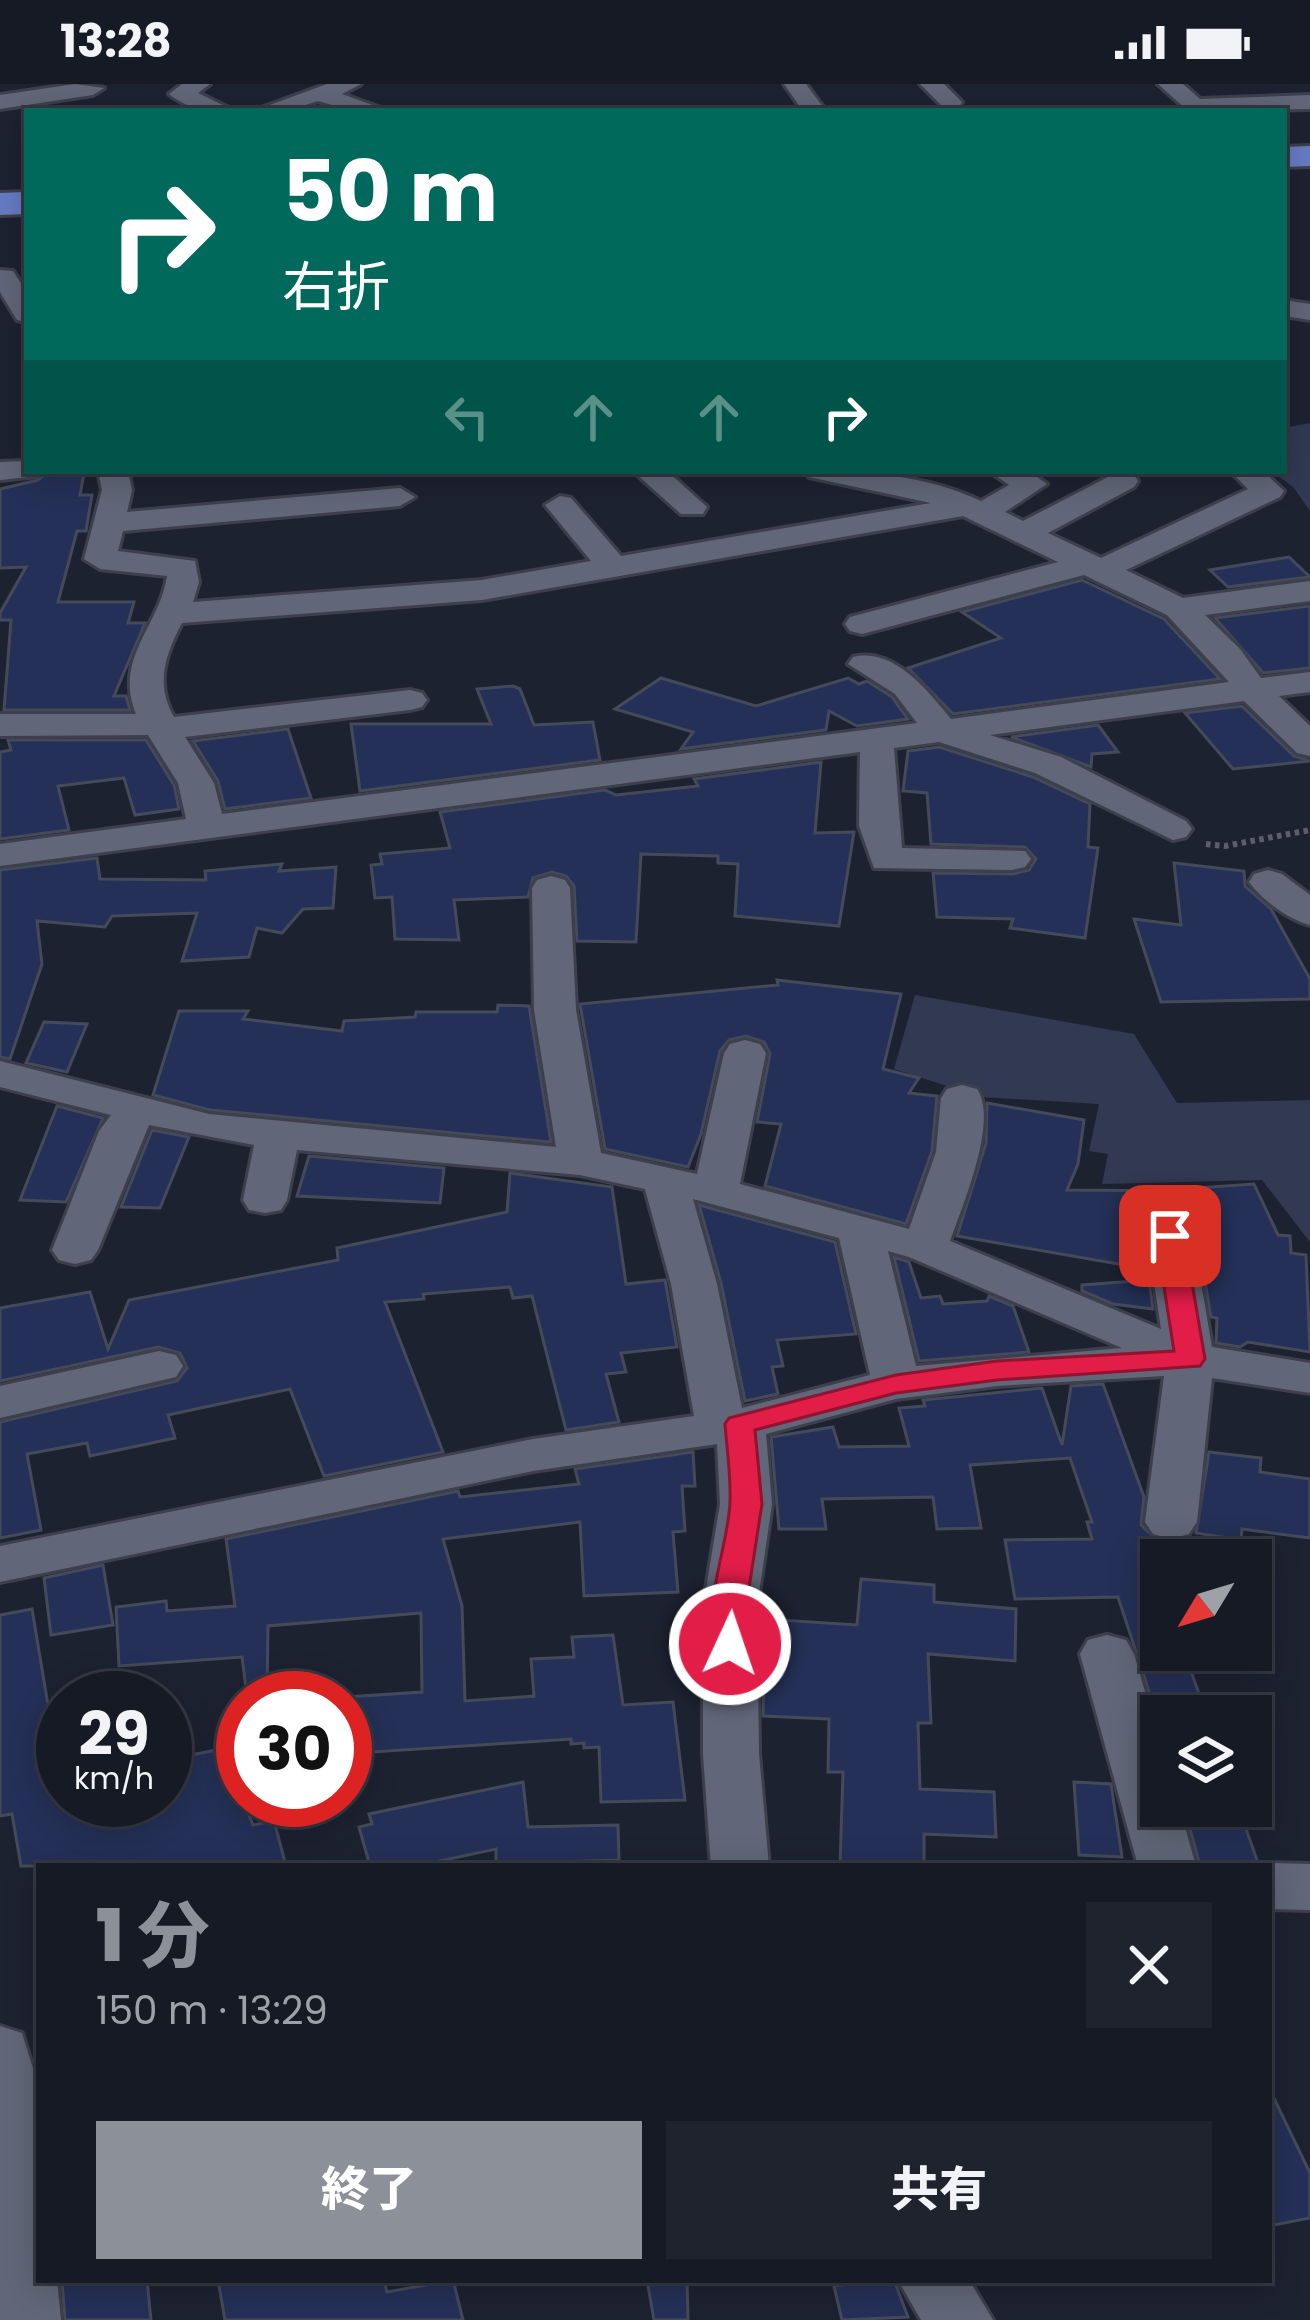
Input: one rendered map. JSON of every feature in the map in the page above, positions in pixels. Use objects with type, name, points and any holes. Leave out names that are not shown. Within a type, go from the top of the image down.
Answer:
[{"type":"street","points":[[199,84],[180,94],[216,108]]},
{"type":"street","points":[[274,108],[350,84]]},
{"type":"street","points":[[794,84],[813,108]]},
{"type":"street","points":[[931,84],[951,102]]},
{"type":"street","points":[[1169,84],[1195,106],[1310,102]]},
{"type":"street","points":[[0,102],[93,88]]},
{"type":"street","points":[[318,94],[367,108]]},
{"type":"street","points":[[6,263],[24,306]]},
{"type":"street","points":[[114,474],[117,490],[100,559],[184,568],[186,586],[149,657],[145,685],[163,727],[198,784],[206,829]]},
{"type":"street","points":[[653,474],[692,507]]},
{"type":"street","points":[[835,474],[948,497],[1179,608],[1228,656],[1252,690],[1310,745]]},
{"type":"street","points":[[168,614],[461,592],[973,510],[1032,484],[1010,474]]},
{"type":"street","points":[[862,624],[1095,567],[1269,491],[1249,474]]},
{"type":"street","points":[[1021,535],[1123,481]]},
{"type":"street","points":[[109,523],[400,496]]},
{"type":"street","points":[[560,505],[613,567]]},
{"type":"street","points":[[1179,608],[1310,591]]},
{"type":"street","points":[[865,664],[908,687],[942,730],[1048,765],[1173,829]]},
{"type":"street","points":[[0,855],[1310,682]]},
{"type":"street","points":[[0,725],[163,727],[410,700]]},
{"type":"street","points":[[874,741],[880,754],[876,837],[887,860],[1012,860]]},
{"type":"street","points":[[1268,882],[1310,913]]},
{"type":"street","points":[[550,887],[555,1010],[580,1162]]},
{"type":"street","points":[[716,1191],[745,1054]]},
{"type":"street","points":[[2,1080],[208,1126],[580,1162],[716,1191],[925,1247],[1190,1359]]},
{"type":"street","points":[[925,1247],[958,1152],[962,1098]]},
{"type":"street","points":[[75,1250],[121,1131],[139,1109]]},
{"type":"street","points":[[265,1200],[278,1136]]},
{"type":"street","points":[[664,1180],[730,1426],[746,1504],[730,1607],[731,1754],[740,1863]]},
{"type":"street","points":[[860,1228],[896,1384]]},
{"type":"street","points":[[1170,1236],[1190,1359],[1171,1522]]},
{"type":"street","points":[[0,1564],[533,1455],[730,1426],[896,1384],[997,1371],[1190,1359],[1310,1378]]},
{"type":"street","points":[[0,1402],[159,1366]]},
{"type":"street","points":[[1107,1654],[1166,1863]]},
{"type":"street","points":[[1272,1886],[1310,1887]]},
{"type":"street","points":[[0,2051],[10,2101],[27,2320]]},
{"type":"street","points":[[934,2283],[959,2320]]},
{"type":"path","points":[[1173,829],[1213,847],[1310,830]]},
{"type":"shaded area","points":[[1310,423],[1310,511],[1294,488],[1276,474],[1287,474],[1287,427]]},
{"type":"shaded area","points":[[915,995],[1134,1034],[1177,1103],[1310,1100],[1310,1242],[1262,1180],[1102,1184],[1108,1154],[1089,1151],[1099,1104],[981,1097],[894,1069]]},
{"type":"building","points":[[45,474],[84,474],[80,495],[92,495],[86,531],[77,531],[58,602],[134,602],[128,623],[145,623],[114,696],[126,696],[130,710],[4,710],[11,620],[0,620],[0,613],[26,567],[0,568],[0,489]]},
{"type":"building","points":[[1289,557],[1310,577],[1228,587],[1210,570]]},
{"type":"building","points":[[1082,580],[1164,619],[1220,679],[953,714],[908,668],[1001,638],[962,612]]},
{"type":"building","points":[[1310,606],[1310,668],[1263,673],[1215,618]]},
{"type":"building","points":[[661,678],[756,706],[848,678],[859,684],[867,681],[892,697],[908,719],[857,726],[829,711],[826,730],[681,749],[693,732],[615,709]]},
{"type":"building","points":[[477,689],[520,689],[534,725],[593,722],[600,760],[360,791],[351,724],[491,724]]},
{"type":"building","points":[[1242,706],[1294,756],[1310,761],[1233,769],[1185,713]]},
{"type":"building","points":[[1098,725],[1118,752],[1092,754],[1091,767],[1011,737]]},
{"type":"building","points":[[288,729],[311,798],[225,809],[218,781],[193,741]]},
{"type":"building","points":[[8,740],[146,740],[174,785],[179,809],[135,815],[124,778],[58,786],[69,830],[0,839],[0,752],[11,750]]},
{"type":"building","points":[[939,747],[1033,777],[1090,804],[1088,847],[1098,848],[1085,938],[1010,928],[1013,919],[937,917],[933,873],[1013,874],[1029,870],[1036,859],[1025,847],[931,844],[927,793],[903,791],[908,751]]},
{"type":"building","points":[[821,762],[815,833],[854,832],[839,926],[735,916],[738,864],[718,863],[718,856],[641,854],[636,942],[577,941],[574,886],[566,876],[552,872],[533,878],[528,897],[454,900],[459,940],[395,939],[392,897],[375,898],[371,865],[382,864],[380,854],[450,848],[440,812],[605,790],[616,795],[698,786],[694,779]]},
{"type":"building","points":[[97,858],[100,879],[206,880],[205,871],[282,864],[279,871],[336,867],[333,908],[303,909],[282,933],[257,928],[249,957],[182,961],[197,913],[112,916],[105,927],[37,921],[42,964],[10,1059],[0,1057],[0,870]]},
{"type":"building","points":[[1174,863],[1244,871],[1245,886],[1271,909],[1310,979],[1310,999],[1161,1002],[1134,919],[1181,925]]},
{"type":"building","points":[[777,980],[901,994],[883,1069],[919,1078],[909,1093],[937,1096],[932,1151],[906,1224],[765,1186],[781,1124],[757,1122],[770,1054],[764,1042],[746,1036],[729,1040],[720,1051],[701,1134],[688,1167],[605,1149],[580,1004],[778,985]]},
{"type":"building","points":[[498,1005],[529,1006],[551,1142],[210,1110],[153,1095],[179,1011],[248,1011],[243,1019],[342,1031],[344,1021],[415,1017],[416,1012],[497,1012]]},
{"type":"building","points":[[44,1022],[87,1024],[67,1072],[26,1063]]},
{"type":"building","points":[[987,1103],[1084,1120],[1078,1164],[1067,1190],[1196,1191],[1254,1184],[1278,1235],[1290,1236],[1291,1253],[1306,1255],[1310,1352],[1248,1342],[1240,1347],[1216,1343],[1217,1318],[1211,1317],[1197,1235],[1187,1222],[1169,1218],[1150,1223],[1143,1237],[1147,1269],[957,1236],[986,1143]]},
{"type":"building","points":[[57,1106],[103,1118],[66,1202],[20,1200]]},
{"type":"building","points":[[152,1130],[189,1137],[160,1208],[121,1207]]},
{"type":"building","points":[[309,1156],[444,1168],[440,1203],[297,1196]]},
{"type":"building","points":[[510,1173],[612,1187],[626,1284],[665,1280],[677,1347],[621,1353],[626,1372],[606,1374],[619,1422],[566,1430],[532,1296],[513,1298],[510,1287],[423,1294],[424,1299],[385,1302],[443,1452],[324,1476],[290,1389],[168,1415],[175,1438],[90,1456],[87,1443],[27,1454],[41,1530],[0,1538],[0,1422],[177,1381],[187,1368],[180,1353],[158,1347],[0,1381],[0,1308],[90,1292],[108,1349],[129,1300],[338,1260],[337,1248],[507,1212]]},
{"type":"building","points":[[699,1205],[835,1242],[856,1334],[777,1340],[783,1366],[772,1367],[778,1394],[745,1401]]},
{"type":"building","points":[[894,1257],[909,1262],[921,1298],[940,1296],[943,1304],[987,1301],[989,1296],[1013,1306],[1029,1352],[919,1361]]},
{"type":"building","points":[[1149,1280],[1153,1309],[1113,1304],[1082,1291],[1082,1285]]},
{"type":"building","points":[[1103,1384],[1144,1497],[1141,1525],[1156,1539],[1140,1539],[1140,1664],[1118,1597],[1015,1599],[1005,1540],[1092,1539],[1087,1522],[1092,1522],[1070,1458],[970,1465],[981,1528],[937,1529],[933,1497],[822,1499],[826,1529],[779,1529],[771,1437],[833,1427],[839,1447],[909,1446],[899,1408],[925,1406],[923,1400],[1042,1388],[1062,1445],[1071,1386]]},
{"type":"building","points":[[693,1452],[695,1486],[682,1486],[685,1531],[673,1532],[678,1592],[584,1596],[580,1522],[443,1539],[462,1606],[465,1701],[534,1696],[531,1659],[574,1657],[572,1637],[613,1635],[623,1705],[673,1702],[685,1800],[601,1802],[599,1747],[584,1748],[584,1743],[571,1744],[571,1739],[373,1752],[372,1695],[422,1692],[421,1613],[268,1626],[267,1671],[244,1671],[242,1657],[119,1666],[116,1607],[166,1601],[167,1611],[235,1606],[226,1539],[458,1491],[460,1497],[579,1484],[575,1469]]},
{"type":"building","points":[[1209,1452],[1261,1458],[1260,1472],[1310,1479],[1310,1538],[1242,1529],[1241,1539],[1196,1533]]},
{"type":"building","points":[[103,1565],[113,1625],[51,1635],[44,1578]]},
{"type":"building","points":[[861,1579],[934,1585],[934,1602],[1016,1609],[1015,1661],[928,1654],[931,1723],[918,1723],[920,1789],[994,1792],[996,1837],[924,1834],[924,1863],[840,1863],[843,1772],[828,1772],[829,1719],[763,1716],[765,1619],[857,1625]]},
{"type":"building","points":[[32,1609],[42,1671],[36,1671],[36,1827],[192,1827],[192,1755],[216,1750],[216,1827],[276,1827],[285,1863],[21,1866],[12,1814],[0,1816],[0,1615]]},
{"type":"building","points":[[1142,1671],[1191,1671],[1200,1695],[1150,1695]]},
{"type":"building","points":[[523,1782],[528,1827],[618,1825],[619,1860],[496,1863],[496,1849],[430,1863],[369,1863],[359,1827],[372,1827],[372,1813]]},
{"type":"building","points":[[1074,1782],[1111,1784],[1122,1857],[1079,1855]]},
{"type":"building","points":[[1190,1827],[1245,1827],[1258,1863],[1199,1863]]},
{"type":"building","points":[[1272,2094],[1310,2173],[1310,2218],[1272,2225]]},
{"type":"building","points":[[62,2283],[147,2283],[151,2320],[65,2320]]},
{"type":"building","points":[[219,2283],[385,2283],[387,2292],[454,2283],[463,2320],[225,2320]]},
{"type":"building","points":[[648,2283],[687,2283],[688,2320],[654,2320]]},
{"type":"building","points":[[895,2283],[908,2317],[842,2320],[834,2286]]},
{"type":"route","points":[[730,1644],[730,1607],[746,1504],[740,1424],[896,1384],[997,1371],[1190,1359],[1170,1236]]}]
